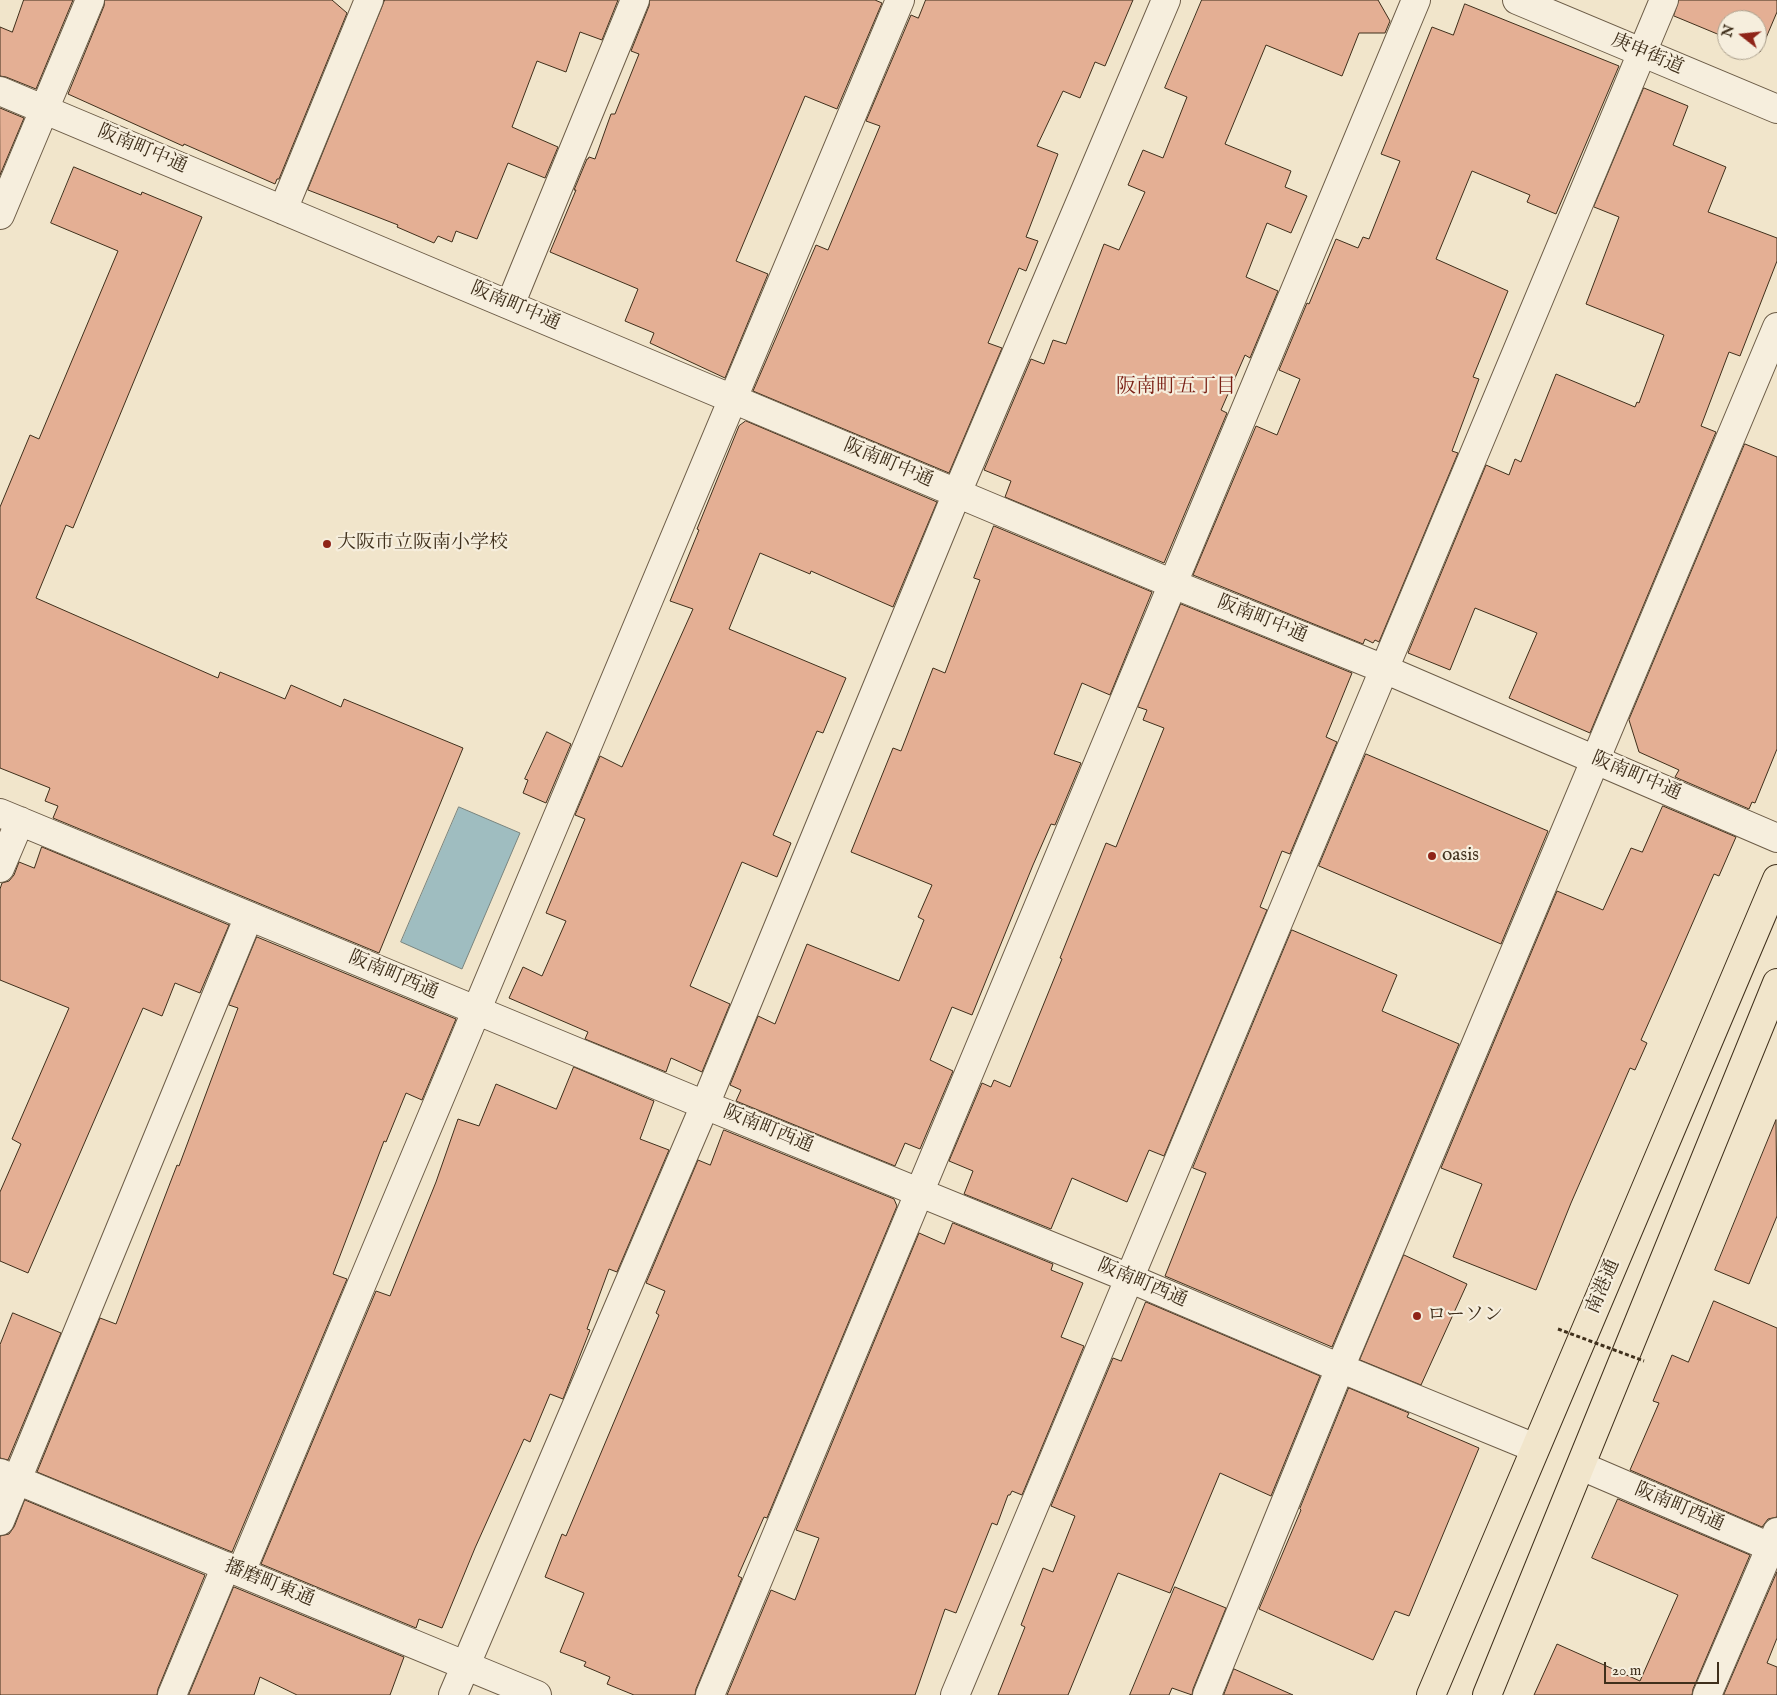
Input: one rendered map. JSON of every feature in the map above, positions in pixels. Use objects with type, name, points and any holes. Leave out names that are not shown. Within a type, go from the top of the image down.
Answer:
[{"type":"main road","name":"南港通","points":[[1432,1695],[1777,879]]},
{"type":"main road","points":[[1488,1695],[1777,983]]},
{"type":"street","points":[[0,215],[90,0]]},
{"type":"street","points":[[283,210],[370,0]]},
{"type":"street","points":[[510,305],[635,0]]},
{"type":"street","points":[[172,1695],[234,1569],[477,1010],[900,0]]},
{"type":"street","points":[[454,1695],[705,1105],[957,493],[1166,0]]},
{"type":"street","points":[[710,1695],[1416,0]]},
{"type":"street","name":"庚申街道","points":[[1517,0],[1777,109]]},
{"type":"street","points":[[955,1695],[1664,0]]},
{"type":"street","name":"阪南町中通","points":[[0,91],[1174,584],[1384,669],[1777,838]]},
{"type":"street","points":[[1207,1695],[1340,1368],[1777,327]]},
{"type":"street","points":[[0,868],[10,817]]},
{"type":"street","name":"阪南町西通","points":[[10,817],[705,1105],[1130,1278],[1340,1368],[1535,1448]]},
{"type":"street","points":[[0,1521],[9,1476],[249,916]]},
{"type":"street","name":"阪南町西通","points":[[1581,1466],[1775,1543]]},
{"type":"street","name":"播磨町東通","points":[[9,1476],[537,1695]]},
{"type":"street","points":[[1707,1695],[1775,1543]]},
{"type":"path","points":[[1558,1328],[1644,1361]]},
{"type":"water","points":[[459,807],[520,833],[462,969],[401,942]]},
{"type":"building","points":[[24,0],[73,0],[36,89],[0,76],[0,27],[12,32]]},
{"type":"building","points":[[105,0],[332,0],[347,13],[279,179],[277,179],[275,184],[184,144],[183,146],[68,94]]},
{"type":"building","points":[[385,0],[618,0],[602,40],[580,32],[566,72],[537,61],[512,127],[558,147],[545,178],[508,163],[477,239],[456,231],[452,242],[438,236],[434,243],[397,227],[398,225],[308,190]]},
{"type":"building","points":[[650,0],[875,0],[882,3],[837,109],[805,96],[736,261],[768,274],[725,378],[650,343],[654,333],[625,321],[638,289],[550,252],[587,159],[589,157],[595,159],[611,114],[615,114],[639,54],[631,51]]},
{"type":"building","points":[[926,0],[1133,0],[1105,66],[1095,62],[1080,98],[1063,91],[1037,146],[1058,154],[1026,237],[1038,241],[1026,271],[1019,268],[988,343],[1002,348],[949,473],[753,391],[816,245],[828,250],[880,126],[866,121],[911,15],[918,18]]},
{"type":"building","points":[[1202,0],[1378,0],[1390,21],[1385,33],[1359,33],[1342,76],[1266,45],[1225,144],[1291,171],[1285,187],[1307,196],[1291,233],[1267,223],[1246,277],[1278,291],[1250,358],[1245,355],[1221,410],[1227,413],[1164,563],[1005,497],[1011,481],[984,470],[1031,359],[1044,364],[1053,340],[1066,344],[1104,244],[1119,250],[1145,192],[1128,185],[1143,150],[1163,158],[1187,97],[1165,88]]},
{"type":"building","points":[[1679,0],[1777,0],[1777,12],[1767,36],[1767,10],[1717,10],[1717,34],[1674,16]]},
{"type":"building","points":[[1465,4],[1619,66],[1556,214],[1527,202],[1530,195],[1472,171],[1436,259],[1508,291],[1473,377],[1479,379],[1452,451],[1458,453],[1379,642],[1375,640],[1373,643],[1365,639],[1363,644],[1193,575],[1256,426],[1277,435],[1300,379],[1279,370],[1336,239],[1358,248],[1363,237],[1369,239],[1400,161],[1381,154],[1432,27],[1453,35]]},
{"type":"building","points":[[1644,88],[1688,106],[1673,145],[1726,167],[1708,212],[1777,238],[1777,261],[1740,356],[1729,352],[1701,426],[1716,432],[1590,733],[1509,698],[1537,633],[1475,608],[1450,670],[1408,653],[1486,465],[1509,475],[1515,459],[1521,462],[1556,374],[1635,407],[1637,402],[1639,403],[1664,335],[1586,304],[1619,217],[1594,207]]},
{"type":"building","points":[[0,108],[24,118],[0,175]]},
{"type":"building","points":[[74,167],[141,195],[142,192],[202,217],[73,528],[66,525],[36,598],[218,678],[220,672],[285,699],[291,685],[341,707],[344,699],[463,748],[379,953],[53,818],[58,806],[45,801],[50,788],[0,768],[0,507],[30,435],[39,439],[118,251],[51,223]]},
{"type":"building","points":[[746,421],[937,502],[893,607],[811,571],[810,574],[760,553],[729,629],[846,678],[823,733],[817,731],[773,835],[791,843],[777,877],[742,862],[690,986],[730,1004],[702,1072],[671,1058],[666,1072],[585,1039],[588,1032],[509,998],[523,967],[542,976],[566,921],[546,913],[585,819],[575,815],[600,756],[622,767],[693,609],[670,601],[739,426]]},
{"type":"building","points":[[1745,444],[1777,457],[1777,749],[1755,803],[1752,802],[1749,809],[1675,777],[1679,770],[1639,752],[1629,720]]},
{"type":"building","points":[[994,526],[1152,592],[1110,695],[1082,683],[1054,754],[1081,763],[1055,825],[1051,824],[1033,865],[972,1015],[952,1007],[930,1060],[953,1071],[920,1149],[905,1143],[895,1166],[736,1101],[741,1090],[730,1085],[758,1016],[775,1024],[807,944],[899,981],[924,920],[918,917],[932,885],[851,852],[893,748],[901,751],[933,668],[945,673],[980,580],[974,578]]},
{"type":"building","points":[[1181,604],[1352,673],[1326,737],[1337,742],[1290,854],[1282,851],[1260,907],[1267,910],[1164,1156],[1149,1150],[1127,1202],[1072,1178],[1051,1229],[964,1194],[973,1171],[949,1161],[982,1083],[991,1087],[994,1080],[1010,1087],[1062,959],[1060,958],[1106,843],[1116,847],[1164,728],[1143,720],[1147,710],[1138,707]]},
{"type":"building","points":[[547,732],[571,744],[546,803],[523,793],[528,780],[525,779]]},
{"type":"building","points":[[1366,754],[1548,831],[1501,944],[1319,866]]},
{"type":"building","points":[[1663,806],[1736,837],[1719,876],[1714,874],[1641,1040],[1647,1043],[1635,1070],[1630,1068],[1571,1203],[1536,1290],[1453,1257],[1482,1184],[1441,1168],[1557,891],[1603,910],[1631,848],[1642,852]]},
{"type":"building","points":[[42,847],[229,925],[200,993],[175,983],[162,1016],[143,1008],[28,1273],[0,1261],[0,1192],[21,1144],[12,1139],[69,1008],[0,980],[0,889],[2,883],[9,881],[14,875],[19,862],[34,868]]},
{"type":"building","points":[[1292,930],[1397,975],[1382,1011],[1459,1044],[1332,1347],[1165,1276],[1206,1173],[1193,1168]]},
{"type":"building","points":[[257,937],[456,1019],[422,1100],[406,1093],[386,1142],[384,1141],[333,1274],[347,1279],[232,1552],[37,1472],[100,1318],[116,1324],[177,1165],[179,1166],[238,1008],[229,1005]]},
{"type":"building","points":[[574,1067],[654,1101],[640,1139],[669,1150],[617,1272],[609,1269],[587,1329],[590,1330],[563,1399],[550,1394],[530,1442],[524,1439],[475,1548],[442,1628],[419,1619],[416,1628],[261,1564],[376,1291],[390,1296],[436,1182],[458,1119],[479,1126],[496,1084],[556,1109]]},
{"type":"building","points":[[1776,1120],[1777,1216],[1749,1284],[1715,1270]]},
{"type":"building","points":[[724,1130],[894,1199],[897,1206],[767,1518],[764,1517],[738,1576],[742,1578],[695,1695],[634,1695],[607,1684],[610,1677],[584,1666],[586,1662],[560,1652],[584,1593],[545,1577],[562,1534],[566,1536],[659,1315],[656,1313],[665,1291],[646,1283],[698,1160],[710,1165]]},
{"type":"building","points":[[953,1223],[1053,1264],[1051,1270],[1083,1283],[1061,1337],[1084,1346],[1022,1495],[1012,1491],[1008,1495],[997,1525],[992,1523],[956,1613],[945,1609],[915,1695],[727,1695],[771,1590],[795,1600],[819,1538],[796,1530],[919,1233],[944,1244]]},
{"type":"building","points":[[1404,1255],[1467,1284],[1421,1385],[1360,1360]]},
{"type":"building","points":[[1714,1301],[1777,1328],[1777,1517],[1768,1519],[1762,1527],[1630,1470],[1659,1403],[1653,1401],[1672,1355],[1688,1362]]},
{"type":"building","points":[[1146,1302],[1320,1376],[1271,1496],[1220,1473],[1170,1593],[1118,1573],[1068,1695],[998,1695],[1025,1627],[1021,1625],[1043,1568],[1053,1572],[1075,1516],[1051,1506],[1113,1358],[1121,1361]]},
{"type":"building","points":[[13,1313],[61,1333],[8,1460],[0,1458],[0,1345]]},
{"type":"building","points":[[1349,1388],[1409,1413],[1407,1417],[1479,1448],[1409,1616],[1395,1611],[1373,1660],[1259,1609],[1301,1510]]},
{"type":"building","points":[[1618,1499],[1750,1555],[1692,1695],[1534,1695],[1557,1644],[1640,1681],[1678,1595],[1592,1558]]},
{"type":"building","points":[[25,1500],[205,1575],[157,1695],[0,1695],[0,1536],[9,1534],[14,1527]]},
{"type":"building","points":[[1777,1572],[1777,1638],[1767,1663],[1777,1667],[1777,1695],[1724,1695]]},
{"type":"building","points":[[234,1587],[404,1657],[390,1695],[297,1695],[260,1677],[254,1695],[189,1695]]},
{"type":"building","points":[[1175,1587],[1226,1608],[1192,1695],[1172,1688],[1169,1695],[1130,1695]]},
{"type":"building","points":[[1234,1669],[1293,1695],[1224,1695]]},
{"type":"place","name":"大阪市立阪南小学校","points":[[327,544]]},
{"type":"place","name":"oasis","points":[[1432,856]]},
{"type":"place","name":"ローソン","points":[[1417,1316]]},
{"type":"district","name":"阪南町五丁目","points":[[1176,388]]}]
